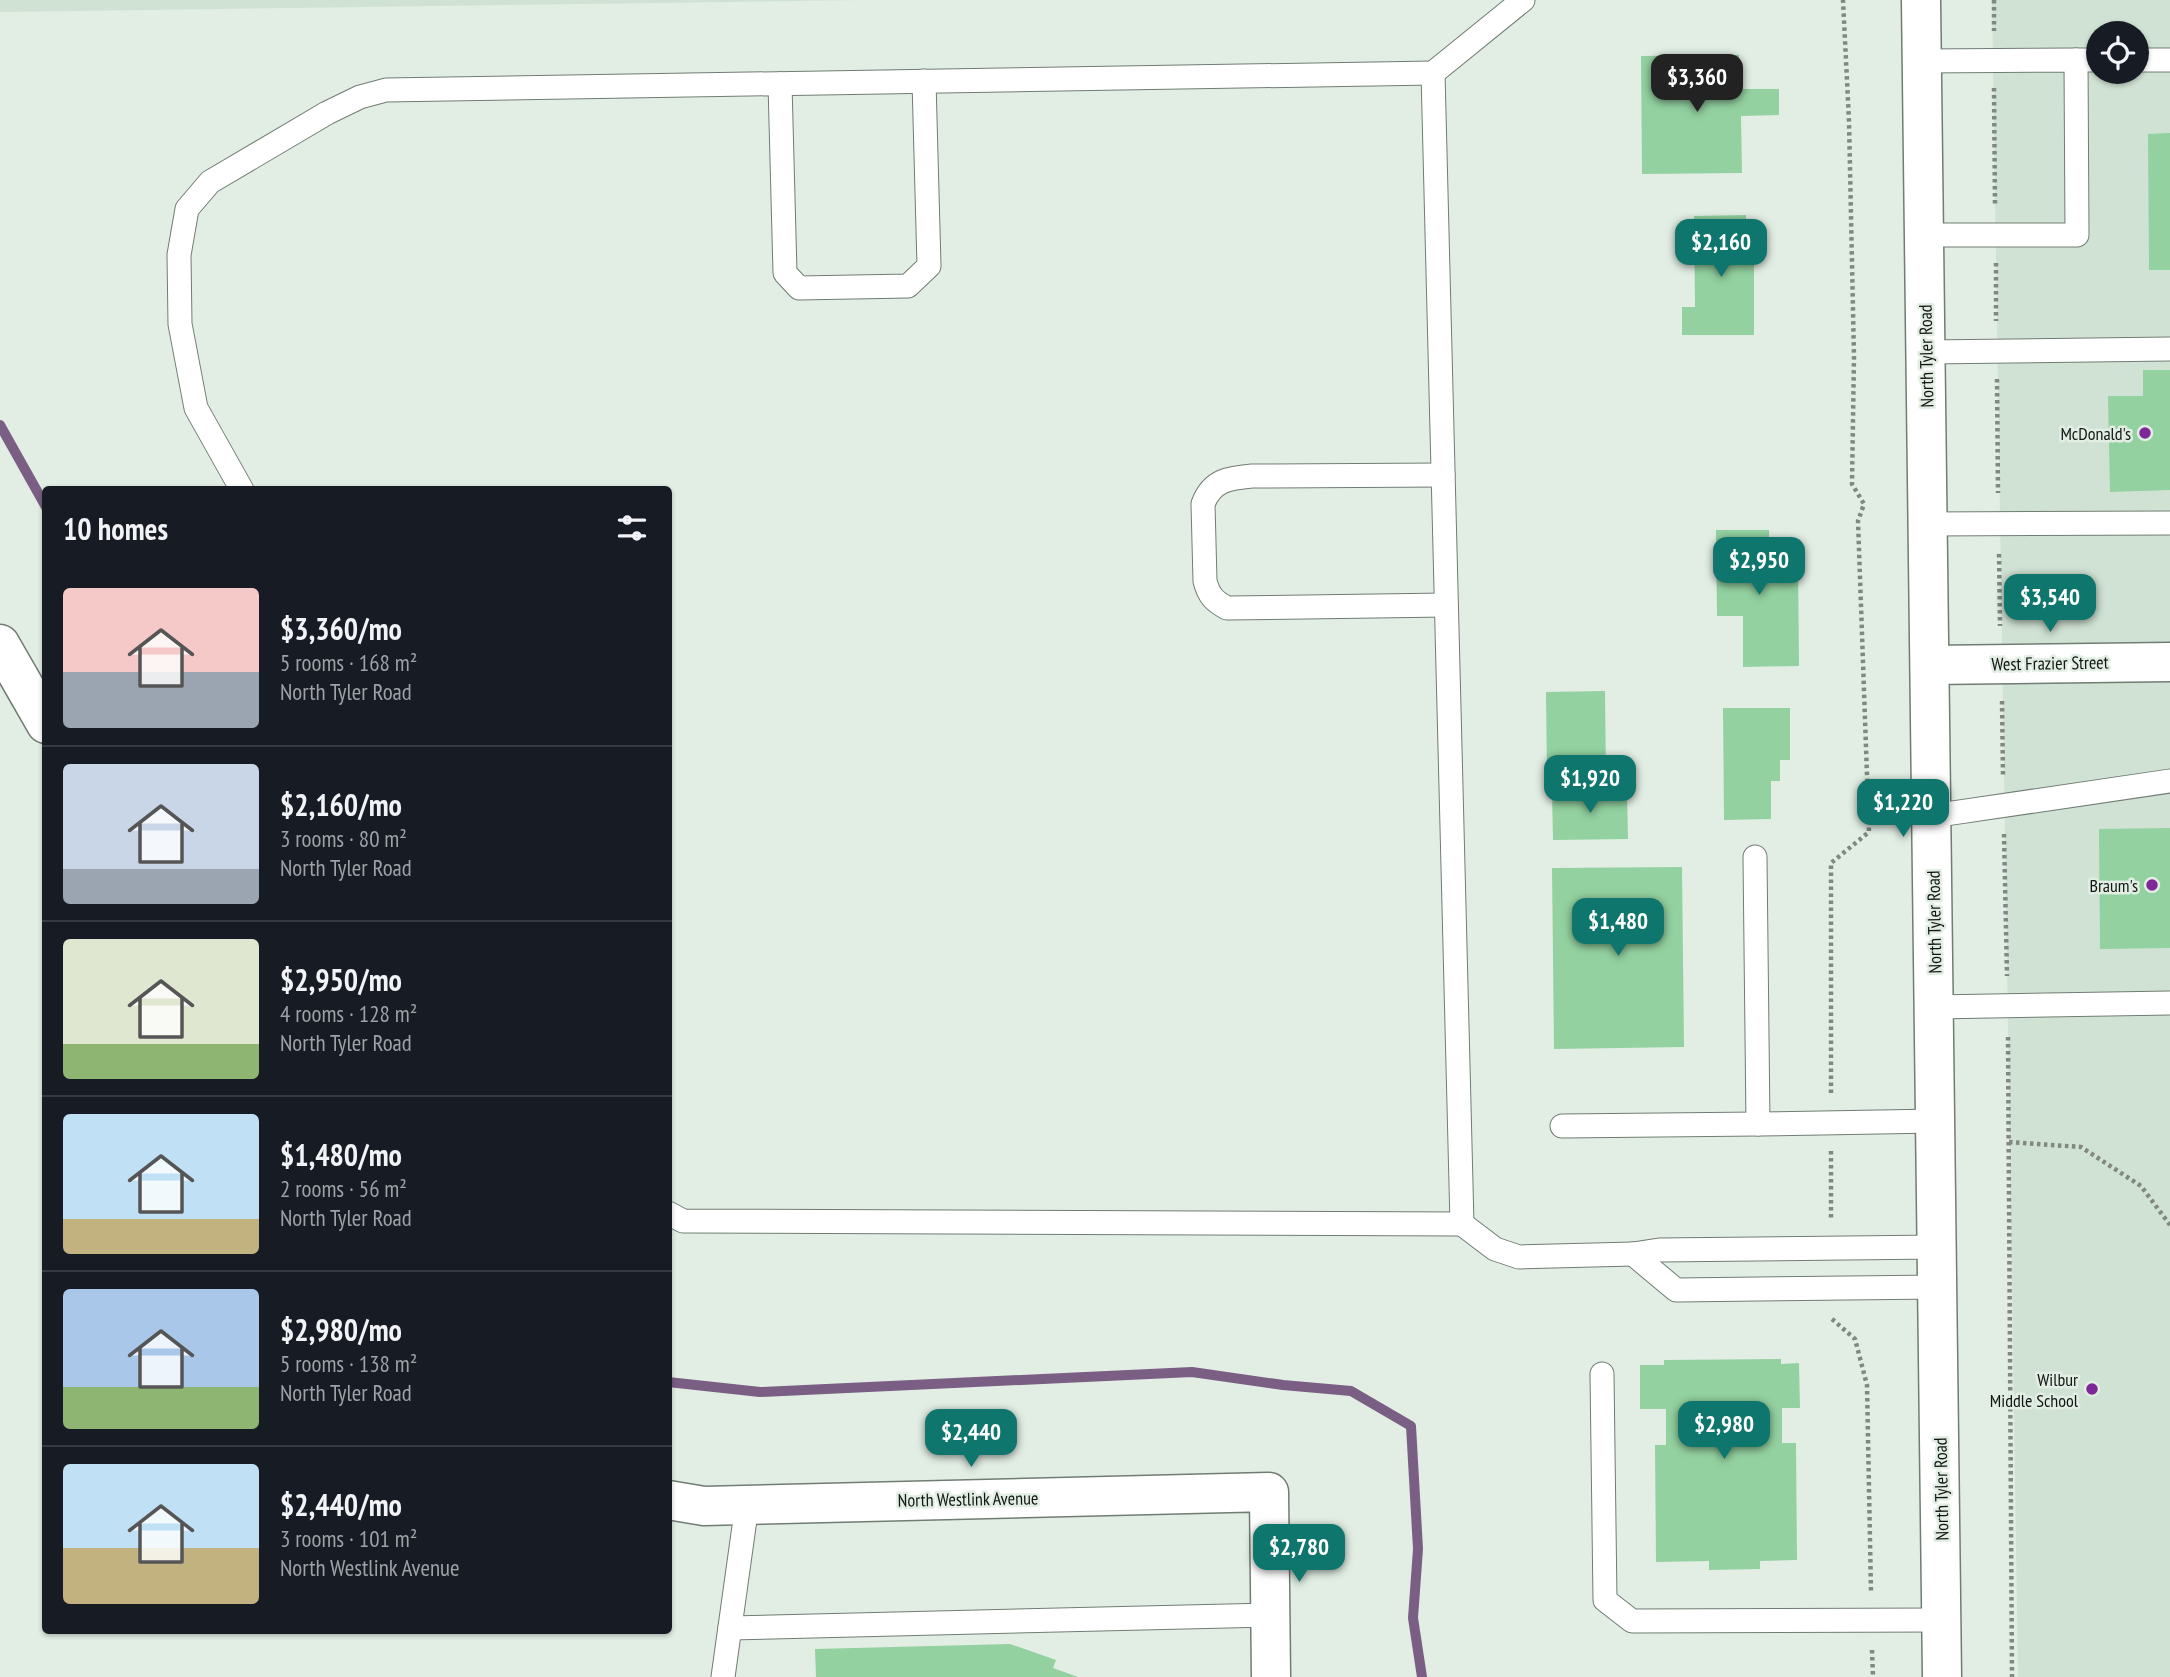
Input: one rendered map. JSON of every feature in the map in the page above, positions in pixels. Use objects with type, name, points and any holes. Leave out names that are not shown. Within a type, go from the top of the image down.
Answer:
[{"type":"main road","name":"North Tyler Road","points":[[1921,0],[1942,1677]]},
{"type":"main road","points":[[0,644],[42,717]]},
{"type":"main road","name":"West Frazier Street","points":[[1930,665],[2170,662]]},
{"type":"main road","name":"North Westlink Avenue","points":[[672,1501],[704,1506],[1269,1492],[1270,1615]]},
{"type":"main road","points":[[1270,1615],[1271,1677]]},
{"type":"lane","points":[[240,486],[196,408],[180,324],[180,255],[187,209],[210,182],[327,113],[360,97],[386,90],[1433,73],[1523,0]]},
{"type":"lane","points":[[1922,61],[2086,60]]},
{"type":"lane","points":[[2149,60],[2170,60]]},
{"type":"lane","points":[[1433,73],[1462,1224]]},
{"type":"lane","points":[[1924,235],[2077,235],[2086,78]]},
{"type":"lane","points":[[780,84],[785,273],[799,288],[908,286],[929,266],[924,81]]},
{"type":"lane","points":[[1926,352],[2170,349]]},
{"type":"lane","points":[[1443,475],[1228,478],[1218,482],[1207,494],[1203,504],[1205,581],[1208,593],[1216,602],[1227,608],[1446,605]]},
{"type":"lane","points":[[1928,524],[2170,523]]},
{"type":"lane","points":[[1932,816],[2170,781]]},
{"type":"lane","points":[[1755,857],[1758,1124]]},
{"type":"lane","points":[[1935,1007],[2170,1003]]},
{"type":"lane","points":[[1562,1126],[1936,1121]]},
{"type":"lane","points":[[672,1215],[683,1221],[1462,1224],[1495,1249],[1519,1257],[1633,1254],[1659,1250],[1938,1247]]},
{"type":"lane","points":[[1633,1254],[1676,1290],[1939,1287]]},
{"type":"lane","points":[[1602,1374],[1605,1600],[1632,1621],[1942,1620]]},
{"type":"lane","points":[[723,1677],[747,1504]]},
{"type":"lane","points":[[730,1628],[1270,1615]]},
{"type":"path","points":[[1831,1248],[1831,863],[1869,832],[1858,520],[1864,504],[1852,485],[1854,356],[1849,121],[1843,0]]},
{"type":"path","points":[[2009,1142],[2081,1147],[2141,1186],[2170,1225]]},
{"type":"path","points":[[1831,1288],[1831,1318],[1855,1339],[1867,1385],[1873,1677]]},
{"type":"shaded area","points":[[0,0],[864,0],[0,12]]},
{"type":"shaded area","points":[[1992,0],[2170,0],[2170,1677],[2018,1677]]},
{"type":"building","points":[[1739,55],[1739,89],[1779,89],[1779,115],[1741,116],[1742,173],[1642,174],[1641,56]]},
{"type":"building","points":[[2170,133],[2170,270],[2149,270],[2148,134]]},
{"type":"building","points":[[1746,215],[1746,257],[1754,257],[1754,335],[1682,335],[1682,307],[1695,307],[1694,216]]},
{"type":"building","points":[[2143,370],[2170,370],[2170,490],[2110,492],[2108,396],[2143,396]]},
{"type":"building","points":[[1716,530],[1769,530],[1769,563],[1798,562],[1799,666],[1743,667],[1743,616],[1717,616]]},
{"type":"building","points":[[1605,691],[1606,780],[1547,780],[1546,692]]},
{"type":"building","points":[[1723,708],[1790,708],[1790,760],[1780,760],[1780,781],[1771,781],[1771,819],[1724,820]]},
{"type":"building","points":[[1627,791],[1628,839],[1553,840],[1552,792]]},
{"type":"building","points":[[2170,828],[2170,948],[2100,949],[2099,829]]},
{"type":"building","points":[[1682,867],[1684,1047],[1554,1049],[1552,868]]},
{"type":"building","points":[[1781,1359],[1781,1364],[1799,1363],[1800,1408],[1782,1408],[1782,1443],[1796,1443],[1797,1560],[1760,1561],[1760,1569],[1709,1570],[1709,1561],[1656,1562],[1655,1445],[1666,1445],[1666,1409],[1640,1409],[1640,1365],[1664,1365],[1664,1360]]},
{"type":"building","points":[[1010,1644],[1056,1660],[1053,1668],[1078,1677],[816,1677],[815,1649]]},
{"type":"waterway","points":[[0,425],[42,500]]},
{"type":"waterway","points":[[672,1382],[760,1392],[1192,1372],[1283,1385],[1351,1391],[1411,1426],[1418,1549],[1413,1618],[1422,1677]]},
{"type":"place","name":"McDonald's","points":[[2145,433]]},
{"type":"place","name":"Braum's","points":[[2152,885]]},
{"type":"place","name":"Wilbur Middle School","points":[[2092,1389]]}]
